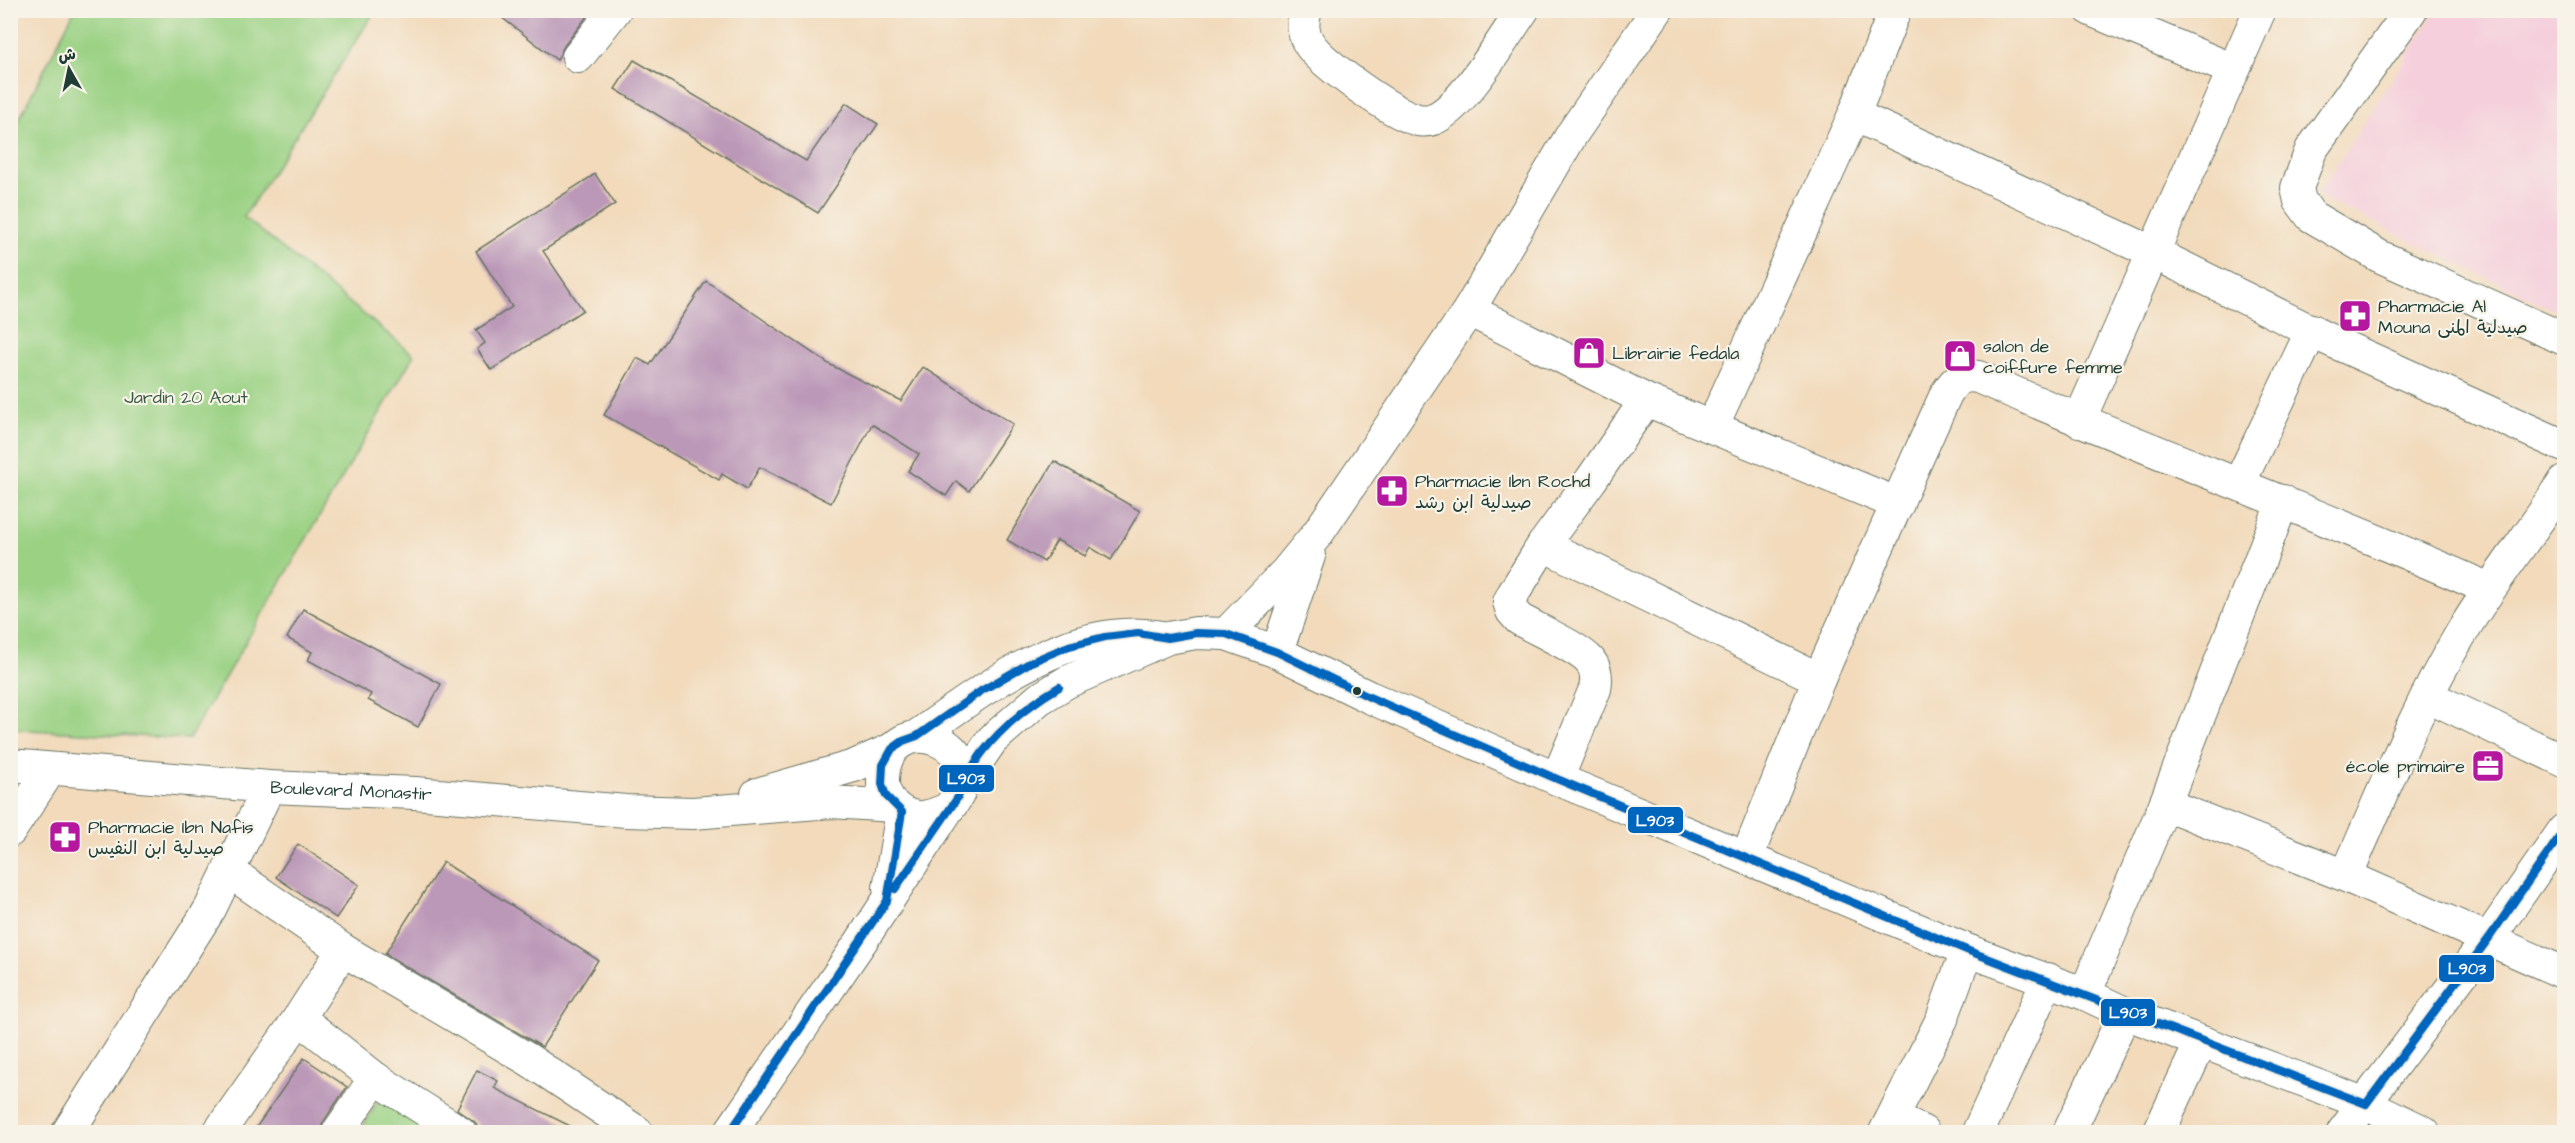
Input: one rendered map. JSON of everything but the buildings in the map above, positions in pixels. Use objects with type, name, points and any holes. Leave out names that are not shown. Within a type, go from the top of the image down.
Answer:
[{"type":"street","points":[[578,57],[615,10]]},
{"type":"street","points":[[1306,10],[1303,22],[1304,34],[1310,46],[1334,68],[1395,109],[1416,120],[1431,120],[1443,114],[1462,96],[1523,10]]},
{"type":"street","points":[[1226,634],[1286,572],[1318,533],[1469,310],[1572,134],[1657,10]]},
{"type":"street","points":[[2091,10],[2233,70]]},
{"type":"street","points":[[2079,421],[2260,10]]},
{"type":"street","points":[[2411,10],[2311,150],[2297,188],[2300,201],[2311,216],[2379,256],[2565,339]]},
{"type":"street","points":[[1712,427],[1854,115],[1890,12]]},
{"type":"street","points":[[1854,115],[2154,253],[2325,338],[2565,446]]},
{"type":"street","points":[[1469,310],[1646,400],[1898,504]]},
{"type":"street","points":[[2239,484],[2312,330]]},
{"type":"street","points":[[1747,857],[1819,679],[1946,394],[1958,379],[1965,375],[1978,377],[2079,421],[2283,501],[2489,589]]},
{"type":"street","points":[[1557,779],[1595,689],[1597,678],[1595,669],[1584,656],[1519,619],[1512,612],[1509,602],[1543,545],[1592,480],[1646,400]]},
{"type":"street","points":[[2346,876],[2428,696],[2458,639],[2489,589],[2537,525],[2565,482]]},
{"type":"street","points":[[2085,994],[2165,804],[2283,501]]},
{"type":"street","points":[[1276,652],[1297,587],[1318,533]]},
{"type":"street","points":[[1543,545],[1819,679]]},
{"type":"street","name":"Boulevard Monastir","points":[[693,813],[820,777],[904,742],[981,691],[1031,662],[1069,646],[1105,637],[1138,633],[1168,638]]},
{"type":"street","name":"Boulevard Monastir","points":[[963,782],[992,740],[1040,699],[1068,682],[1168,638],[1196,633],[1226,634],[1276,652],[1369,697],[1557,779],[1969,951],[2048,979],[2125,1013],[2366,1104],[2424,1132]]},
{"type":"street","points":[[2428,696],[2565,761]]},
{"type":"street","points":[[735,1131],[958,796],[963,782],[962,766],[955,753],[944,742],[904,742],[883,765],[882,784],[886,796],[898,809],[917,817],[933,816],[948,809]]},
{"type":"street","name":"Boulevard Monastir","points":[[10,765],[269,787],[415,793],[626,812],[693,813],[831,802],[898,809]]},
{"type":"street","points":[[10,831],[50,770]]},
{"type":"street","points":[[81,1128],[230,872],[269,787]]},
{"type":"street","points":[[2165,804],[2346,876],[2489,938],[2565,974]]},
{"type":"street","points":[[887,901],[898,809]]},
{"type":"street","points":[[2343,1132],[2489,938],[2565,830]]},
{"type":"street","points":[[230,872],[343,950],[529,1060],[637,1132]]},
{"type":"street","points":[[219,1132],[299,1018],[343,950]]},
{"type":"street","points":[[1923,1132],[1889,1125],[1942,1019],[1969,951]]},
{"type":"street","points":[[1977,1132],[2048,979]]},
{"type":"street","points":[[2069,1132],[2125,1013]]},
{"type":"street","points":[[299,1018],[375,1078],[460,1132]]},
{"type":"street","points":[[2159,1132],[2201,1042]]},
{"type":"street","points":[[338,1132],[375,1078]]},
{"type":"shaded area","points":[[2436,11],[2564,11],[2564,315],[2317,195]]},
{"type":"green space","name":"Jardin 20 Aout","points":[[74,11],[375,11],[244,217],[414,355],[189,739],[11,729],[11,135]]},
{"type":"green space","points":[[384,1091],[449,1132],[359,1132]]},
{"type":"transit line","name":"L903","points":[[730,1132],[887,901],[902,812],[886,796],[882,784],[883,765],[892,749],[903,741],[917,736],[981,691],[1031,662],[1069,646],[1105,637],[1138,633],[1168,638],[1196,633],[1226,634],[1277,652],[1369,697],[1557,779],[1969,951],[2366,1104]]},
{"type":"transit line","name":"L903","points":[[895,889],[958,797],[965,780],[986,748],[1013,720],[1059,687]]},
{"type":"transit line","name":"L903","points":[[2366,1104],[2489,938],[2564,830]]},
{"type":"place","name":"Pharmacie Al Mouna صيدلية المنى","points":[[2355,316]]},
{"type":"place","name":"Librairie fedala","points":[[1589,353]]},
{"type":"place","name":"salon de coiffure femme","points":[[1960,356]]},
{"type":"place","name":"Pharmacie Ibn Rochd صيدلية ابن رشد","points":[[1392,491]]},
{"type":"place","name":"école primaire","points":[[2488,766]]},
{"type":"place","name":"Pharmacie Ibn Nafis صيدلية ابن النفيس","points":[[65,837]]}]
